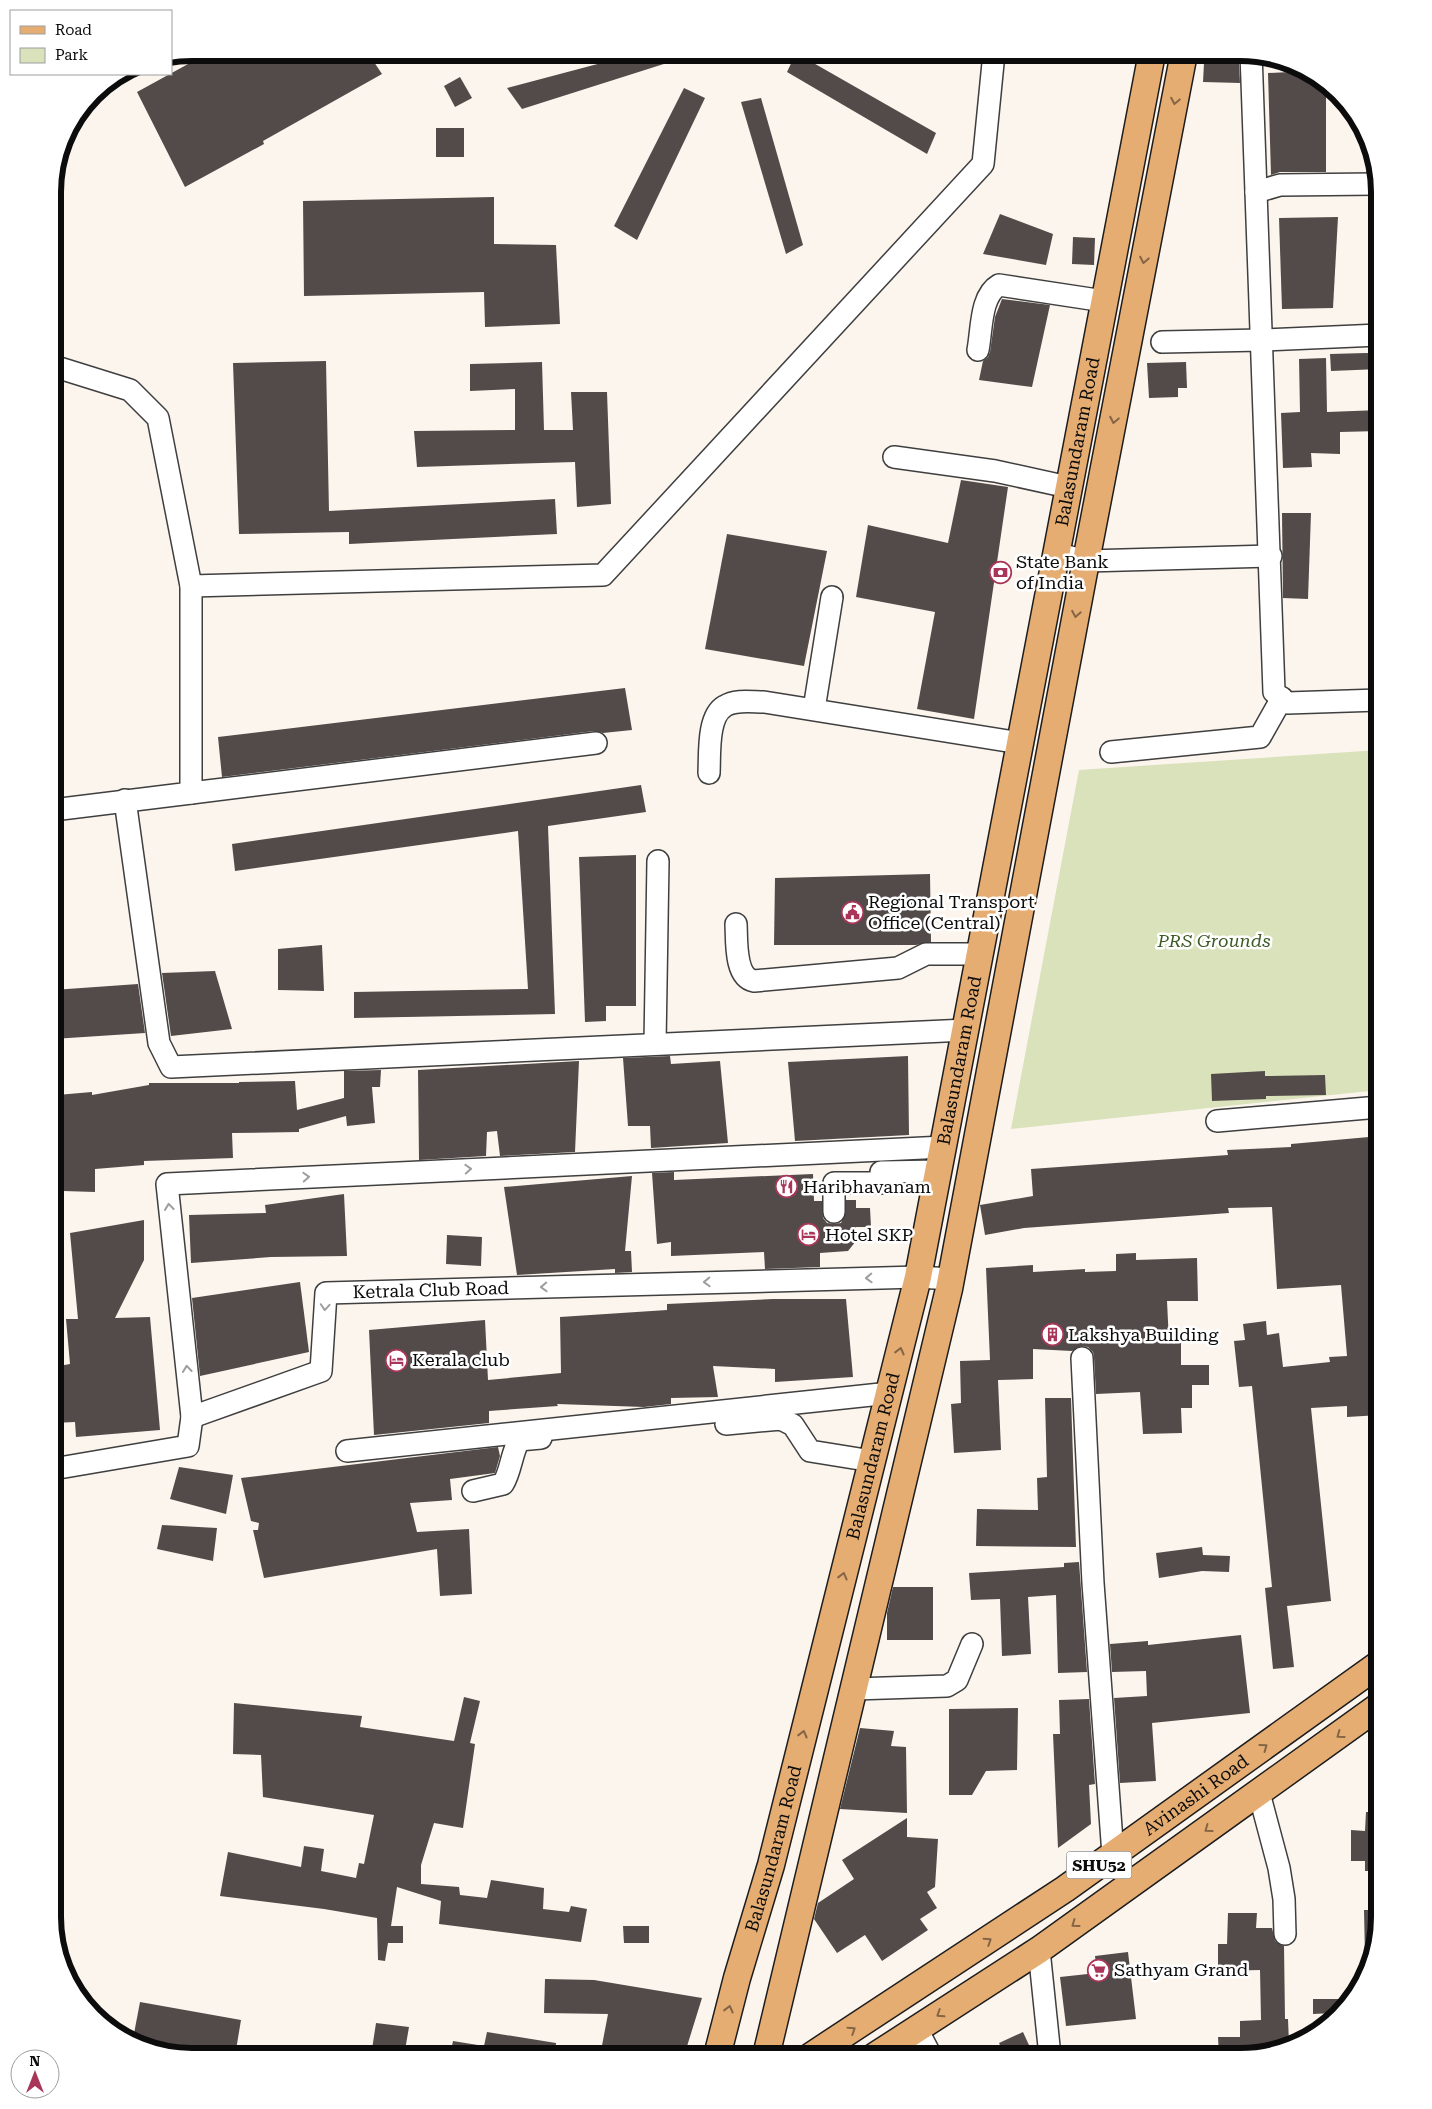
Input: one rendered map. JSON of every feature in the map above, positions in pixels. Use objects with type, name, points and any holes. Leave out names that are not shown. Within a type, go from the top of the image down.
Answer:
[{"type":"main road","name":"Balasundaram Road","points":[[719,2048],[737,1978],[771,1865],[918,1277],[1150,62]]},
{"type":"main road","name":"Balasundaram Road","points":[[768,2048],[951,1279],[1182,62]]},
{"type":"main road","points":[[979,959],[1011,969]]},
{"type":"main road","name":"Avinashi Road","points":[[824,2048],[1022,1918],[1114,1855],[1371,1670]]},
{"type":"main road","name":"Avinashi Road","points":[[887,2048],[1039,1950],[1371,1712]]},
{"type":"street","points":[[191,586],[603,575],[984,164],[993,62]]},
{"type":"street","points":[[1251,62],[1271,556],[1274,692],[1287,703],[1371,700]]},
{"type":"street","points":[[1256,192],[1280,185],[1371,184]]},
{"type":"street","points":[[978,350],[986,304],[991,290],[999,285],[1104,301]]},
{"type":"street","points":[[1162,342],[1371,335]]},
{"type":"street","points":[[62,369],[130,390],[158,418],[191,586],[191,793]]},
{"type":"street","points":[[894,457],[995,471],[1068,487]]},
{"type":"street","points":[[1055,553],[1086,561],[1271,556]]},
{"type":"street","points":[[814,709],[832,597]]},
{"type":"street","points":[[1111,752],[1260,737],[1282,698]]},
{"type":"street","points":[[709,772],[711,732],[715,718],[724,706],[738,702],[764,702],[814,709],[1020,743]]},
{"type":"street","points":[[62,809],[596,743]]},
{"type":"street","points":[[125,800],[159,1043],[171,1067],[966,1030]]},
{"type":"street","points":[[655,1044],[658,861]]},
{"type":"street","points":[[736,924],[739,964],[744,975],[754,981],[898,968],[926,954],[979,959]]},
{"type":"street","points":[[1217,1121],[1371,1109]]},
{"type":"street","points":[[834,1212],[834,1183],[881,1182],[881,1172],[942,1159]]},
{"type":"street","points":[[61,1468],[188,1446],[192,1417],[167,1184],[942,1159]]},
{"type":"street","points":[[918,1277],[951,1279]]},
{"type":"street","name":"Ketrala Club Road","points":[[192,1417],[321,1371],[326,1293],[918,1277]]},
{"type":"street","points":[[1082,1358],[1093,1583],[1114,1855]]},
{"type":"street","points":[[347,1451],[890,1392]]},
{"type":"street","points":[[473,1491],[503,1484],[507,1477],[513,1451],[519,1440],[589,1432],[781,1419],[793,1425],[810,1451],[872,1461]]},
{"type":"street","points":[[854,1688],[947,1686],[957,1680],[972,1644]]},
{"type":"street","points":[[1259,1793],[1279,1868],[1284,1899],[1286,1934]]},
{"type":"street","points":[[1039,1950],[1049,2048]]},
{"type":"street","points":[[917,2029],[927,2048]]},
{"type":"green space","name":"PRS Grounds","points":[[1371,751],[1371,1091],[1011,1129],[1079,770]]},
{"type":"building","points":[[194,61],[373,61],[382,74],[263,141],[264,144],[185,187],[137,92],[168,75],[172,75],[172,73]]},
{"type":"building","points":[[607,61],[672,61],[522,109],[507,88]]},
{"type":"building","points":[[792,62],[811,62],[936,133],[927,154],[787,72]]},
{"type":"building","points":[[1204,63],[1239,64],[1240,83],[1203,82]]},
{"type":"building","points":[[1292,72],[1320,88],[1326,94],[1326,172],[1280,172],[1271,175],[1268,73]]},
{"type":"building","points":[[460,77],[472,98],[455,107],[444,86]]},
{"type":"building","points":[[684,88],[705,98],[637,240],[614,226]]},
{"type":"building","points":[[761,98],[803,245],[786,254],[741,102]]},
{"type":"building","points":[[436,128],[464,128],[464,157],[436,157]]},
{"type":"building","points":[[494,197],[494,244],[556,245],[560,324],[485,327],[484,292],[304,296],[303,201]]},
{"type":"building","points":[[1000,214],[1053,234],[1046,265],[983,254]]},
{"type":"building","points":[[1338,217],[1333,308],[1282,309],[1279,218]]},
{"type":"building","points":[[1073,237],[1095,238],[1094,265],[1072,264]]},
{"type":"building","points":[[1002,299],[1050,305],[1032,387],[979,380],[983,361],[990,352],[995,317]]},
{"type":"building","points":[[1371,353],[1371,369],[1331,371],[1330,354]]},
{"type":"building","points":[[1326,358],[1327,412],[1371,410],[1371,431],[1340,432],[1340,454],[1311,453],[1312,467],[1283,468],[1281,413],[1300,412],[1299,359]]},
{"type":"building","points":[[326,361],[329,511],[555,499],[557,534],[349,544],[349,532],[239,534],[233,363]]},
{"type":"building","points":[[542,362],[544,430],[573,430],[571,392],[607,392],[611,504],[577,507],[575,462],[417,467],[414,431],[515,430],[515,389],[470,391],[470,364]]},
{"type":"building","points":[[1186,362],[1187,388],[1178,388],[1178,397],[1149,398],[1147,363]]},
{"type":"building","points":[[961,480],[1008,487],[974,719],[917,709],[935,612],[856,597],[868,525],[948,543]]},
{"type":"building","points":[[1282,513],[1311,513],[1308,599],[1283,598]]},
{"type":"building","points":[[727,534],[827,551],[804,666],[705,649]]},
{"type":"building","points":[[625,688],[632,730],[603,733],[594,731],[222,777],[218,737]]},
{"type":"building","points":[[641,785],[646,812],[548,826],[555,1014],[354,1018],[354,992],[528,989],[518,831],[235,871],[232,844]]},
{"type":"building","points":[[636,855],[636,1006],[606,1006],[606,1021],[585,1022],[579,857]]},
{"type":"building","name":"Regional Transport Office (Central)","points":[[930,874],[931,942],[916,945],[774,945],[775,878]]},
{"type":"building","points":[[322,945],[324,991],[278,990],[278,949]]},
{"type":"building","points":[[215,971],[232,1029],[171,1036],[162,973]]},
{"type":"building","points":[[138,984],[145,1033],[62,1038],[62,989]]},
{"type":"building","points":[[670,1056],[671,1064],[720,1061],[728,1143],[651,1148],[650,1126],[628,1126],[623,1058]]},
{"type":"building","points":[[908,1056],[909,1135],[795,1141],[788,1062]]},
{"type":"building","points":[[579,1061],[575,1152],[500,1156],[497,1131],[487,1132],[486,1156],[419,1160],[418,1070]]},
{"type":"building","points":[[381,1070],[380,1087],[372,1087],[375,1123],[347,1126],[346,1116],[299,1129],[299,1132],[232,1133],[233,1158],[144,1161],[144,1165],[95,1169],[95,1192],[63,1191],[61,1095],[92,1092],[92,1095],[149,1085],[149,1083],[295,1081],[297,1110],[344,1098],[344,1071]]},
{"type":"building","points":[[1265,1071],[1265,1076],[1325,1075],[1326,1095],[1266,1096],[1266,1099],[1212,1101],[1211,1074]]},
{"type":"building","points":[[1371,1137],[1371,1416],[1347,1417],[1347,1406],[1311,1408],[1331,1601],[1287,1606],[1294,1667],[1273,1669],[1265,1588],[1272,1587],[1252,1386],[1239,1387],[1234,1341],[1245,1340],[1243,1324],[1266,1321],[1267,1335],[1279,1333],[1283,1367],[1330,1362],[1329,1357],[1347,1356],[1341,1285],[1277,1289],[1272,1207],[1228,1208],[1229,1213],[1024,1228],[985,1235],[980,1205],[1033,1196],[1031,1169],[1228,1155],[1227,1150],[1291,1147],[1291,1144]]},
{"type":"building","points":[[674,1172],[674,1180],[813,1174],[814,1201],[822,1201],[823,1218],[827,1223],[841,1223],[846,1212],[846,1200],[856,1200],[856,1208],[870,1208],[871,1227],[856,1227],[856,1241],[848,1251],[820,1253],[820,1267],[765,1269],[764,1252],[671,1256],[671,1242],[657,1244],[652,1173]]},
{"type":"building","points":[[632,1176],[625,1251],[631,1251],[632,1272],[615,1273],[615,1269],[517,1275],[504,1187]]},
{"type":"building","points":[[344,1194],[347,1256],[271,1257],[191,1263],[189,1215],[266,1213],[265,1205]]},
{"type":"building","points":[[144,1220],[144,1260],[115,1318],[150,1317],[160,1430],[76,1437],[75,1422],[61,1423],[61,1366],[70,1364],[66,1319],[78,1319],[70,1233]]},
{"type":"building","points":[[447,1235],[482,1237],[481,1266],[446,1264]]},
{"type":"building","points":[[1136,1253],[1136,1260],[1197,1258],[1198,1301],[1167,1301],[1169,1342],[1181,1342],[1181,1365],[1209,1365],[1209,1385],[1192,1385],[1192,1408],[1181,1408],[1182,1433],[1143,1434],[1140,1392],[1096,1394],[1094,1357],[1093,1352],[1088,1347],[1081,1346],[1072,1351],[1033,1349],[1033,1379],[998,1380],[1001,1450],[954,1453],[951,1404],[961,1403],[960,1361],[990,1360],[986,1268],[1033,1265],[1033,1272],[1085,1269],[1085,1272],[1116,1271],[1116,1254]]},
{"type":"building","points":[[300,1282],[309,1352],[200,1376],[192,1298]]},
{"type":"building","points":[[773,1299],[846,1299],[853,1377],[775,1382],[775,1369],[713,1366],[718,1397],[671,1398],[671,1404],[644,1407],[557,1404],[558,1406],[489,1411],[489,1423],[374,1435],[369,1330],[485,1320],[488,1380],[561,1373],[560,1317],[667,1310],[667,1304]]},
{"type":"building","points":[[1045,1398],[1071,1398],[1076,1547],[976,1546],[977,1509],[1038,1510],[1037,1478],[1047,1477]]},
{"type":"building","points":[[498,1447],[500,1456],[495,1473],[450,1479],[452,1500],[410,1503],[417,1532],[469,1529],[472,1594],[440,1596],[437,1549],[264,1578],[253,1530],[258,1530],[259,1523],[251,1521],[241,1478]]},
{"type":"building","points":[[179,1467],[233,1475],[226,1514],[170,1499]]},
{"type":"building","points":[[162,1525],[217,1528],[213,1561],[157,1549]]},
{"type":"building","points":[[1202,1547],[1203,1555],[1230,1556],[1229,1572],[1202,1571],[1159,1578],[1156,1553]]},
{"type":"building","points":[[1079,1562],[1087,1672],[1058,1673],[1056,1595],[1028,1597],[1031,1654],[1002,1656],[1000,1599],[971,1600],[969,1573],[1064,1567],[1064,1563]]},
{"type":"building","points":[[893,1587],[933,1587],[933,1640],[887,1640],[887,1613]]},
{"type":"building","points":[[1241,1635],[1250,1713],[1152,1723],[1156,1781],[1120,1783],[1114,1698],[1147,1696],[1146,1671],[1112,1672],[1110,1644],[1148,1641],[1148,1645]]},
{"type":"building","points":[[464,1697],[480,1701],[470,1743],[475,1744],[463,1828],[434,1823],[421,1865],[421,1884],[459,1887],[460,1895],[487,1898],[491,1880],[544,1888],[543,1909],[569,1912],[571,1906],[587,1909],[581,1942],[439,1924],[441,1901],[397,1887],[391,1926],[403,1926],[403,1943],[388,1943],[385,1961],[378,1960],[377,1918],[324,1909],[220,1896],[228,1852],[301,1867],[304,1846],[324,1849],[321,1871],[356,1878],[359,1863],[364,1864],[374,1815],[263,1797],[261,1755],[233,1754],[234,1703],[362,1716],[360,1727],[454,1741]]},
{"type":"building","points":[[1089,1699],[1095,1784],[1089,1785],[1091,1824],[1058,1848],[1053,1734],[1060,1734],[1059,1700]]},
{"type":"building","points":[[1018,1708],[1017,1770],[986,1771],[972,1795],[949,1795],[949,1709]]},
{"type":"building","points":[[860,1728],[894,1731],[891,1746],[906,1747],[907,1813],[840,1809]]},
{"type":"building","points":[[1366,1812],[1371,1812],[1371,1871],[1365,1871],[1365,1861],[1351,1861],[1351,1830],[1365,1831]]},
{"type":"building","points":[[907,1818],[907,1837],[938,1839],[935,1887],[927,1892],[937,1908],[920,1919],[928,1930],[882,1961],[865,1935],[837,1953],[814,1919],[818,1903],[854,1879],[842,1860]]},
{"type":"building","points":[[1364,1910],[1371,1910],[1370,1934],[1365,1954]]},
{"type":"building","points":[[1228,1913],[1257,1913],[1256,1928],[1272,1928],[1275,1941],[1284,1946],[1285,2019],[1288,2019],[1289,2038],[1257,2047],[1219,2048],[1218,2037],[1240,2037],[1240,2021],[1261,2020],[1260,1970],[1218,1971],[1218,1944],[1227,1944]]},
{"type":"building","points":[[623,1926],[649,1926],[649,1943],[624,1943]]},
{"type":"building","points":[[1128,1952],[1136,2019],[1066,2026],[1060,1977],[1097,1973],[1095,1956]]},
{"type":"building","points":[[545,1979],[594,1980],[702,1998],[687,2047],[602,2047],[608,2014],[544,2013]]},
{"type":"building","points":[[1313,1999],[1342,1999],[1328,2013],[1313,2014]]},
{"type":"building","points":[[140,2002],[241,2020],[236,2047],[167,2045],[150,2041],[134,2034]]},
{"type":"building","points":[[376,2023],[409,2027],[406,2047],[372,2047]]},
{"type":"building","points":[[487,2032],[556,2043],[556,2047],[452,2047],[453,2041],[484,2046]]},
{"type":"building","points":[[1023,2032],[1030,2048],[1001,2048],[999,2043]]},
{"type":"place","name":"State Bank of India","points":[[1000,572]]},
{"type":"place","name":"Regional Transport Office (Central)","points":[[852,912]]},
{"type":"place","name":"Haribhavanam","points":[[787,1187]]},
{"type":"place","name":"Hotel SKP","points":[[809,1235]]},
{"type":"place","name":"Lakshya Building","points":[[1052,1335]]},
{"type":"place","name":"Kerala club","points":[[396,1360]]},
{"type":"place","name":"Sathyam Grand","points":[[1098,1970]]}]
